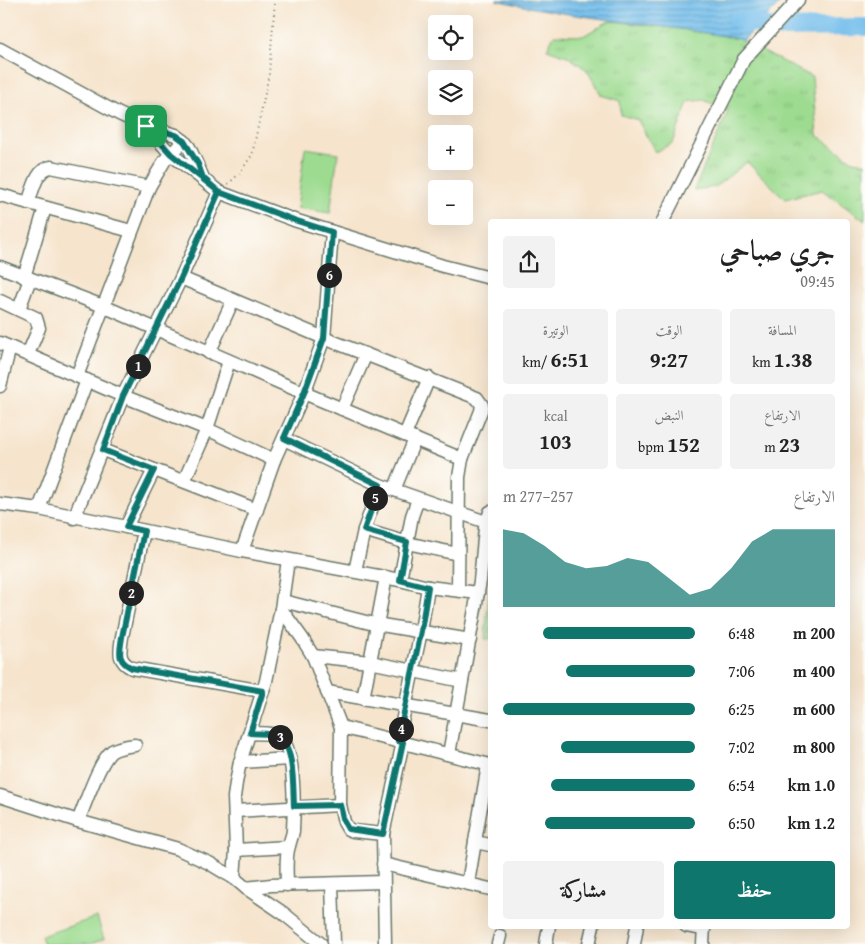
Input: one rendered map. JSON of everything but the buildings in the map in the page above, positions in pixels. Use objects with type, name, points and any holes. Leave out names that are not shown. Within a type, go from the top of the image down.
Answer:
[{"type":"street","points":[[664,219],[744,59],[798,0]]},
{"type":"street","points":[[0,50],[119,114],[146,126],[176,135],[184,141],[198,164],[203,178]]},
{"type":"street","points":[[146,126],[171,154],[219,192],[294,220],[442,266],[488,278]]},
{"type":"street","points":[[39,509],[104,306],[148,187],[158,170],[184,141]]},
{"type":"street","points":[[28,203],[41,172],[45,168],[51,167],[148,187]]},
{"type":"street","points":[[74,518],[103,450],[123,396],[181,278],[219,192]]},
{"type":"street","points":[[0,196],[131,232]]},
{"type":"street","points":[[19,309],[45,208]]},
{"type":"street","points":[[242,551],[274,460],[304,393],[324,338],[332,232]]},
{"type":"street","points":[[0,267],[104,306],[210,353],[462,459]]},
{"type":"street","points":[[181,278],[324,338],[471,394],[486,407],[478,419],[462,459],[458,477],[458,590]]},
{"type":"street","points":[[210,353],[232,300]]},
{"type":"street","points":[[0,301],[33,316],[38,323],[39,328],[28,354]]},
{"type":"street","points":[[0,386],[5,345],[123,396],[206,429],[274,460]]},
{"type":"street","points":[[342,409],[366,354]]},
{"type":"street","points":[[184,480],[206,429],[230,361]]},
{"type":"street","points":[[394,490],[429,378]]},
{"type":"street","points":[[284,438],[380,485],[458,512],[488,517],[478,593],[449,754]]},
{"type":"street","points":[[103,450],[257,510]]},
{"type":"street","points":[[126,527],[154,470]]},
{"type":"street","points":[[355,571],[364,530],[380,485]]},
{"type":"street","points":[[400,580],[412,516],[418,499]]},
{"type":"street","points":[[0,504],[39,509],[74,518],[288,560],[386,577],[428,587],[478,593]]},
{"type":"street","points":[[364,530],[458,554]]},
{"type":"street","points":[[144,531],[122,637],[120,659],[126,666],[132,668],[263,691]]},
{"type":"street","points":[[234,878],[236,783],[240,762],[263,691],[282,605],[288,560]]},
{"type":"street","points":[[363,698],[386,577]]},
{"type":"street","points":[[385,944],[383,834],[428,587]]},
{"type":"street","points":[[282,605],[378,625],[470,640]]},
{"type":"street","points":[[282,605],[313,656],[341,728],[340,805],[344,822],[348,829],[383,834]]},
{"type":"street","points":[[313,656],[370,662],[462,681]]},
{"type":"street","points":[[327,692],[488,720]]},
{"type":"street","points":[[341,728],[488,765]]},
{"type":"street","points":[[250,733],[280,737],[287,746],[290,758],[294,806],[293,830],[288,846],[287,885]]},
{"type":"street","points":[[78,821],[103,760],[120,747],[135,745]]},
{"type":"street","points":[[240,762],[290,758]]},
{"type":"street","points":[[468,883],[475,842],[485,808],[488,776]]},
{"type":"street","points":[[0,796],[194,855],[234,878],[283,913],[321,944]]},
{"type":"street","points":[[235,811],[294,806],[340,805]]},
{"type":"street","points":[[475,842],[488,845]]},
{"type":"street","points":[[236,850],[288,846]]},
{"type":"street","points":[[383,864],[488,888]]},
{"type":"street","points":[[246,888],[383,882]]},
{"type":"street","points":[[332,884],[334,944]]},
{"type":"street","points":[[546,944],[548,929]]},
{"type":"street","points":[[589,944],[592,929]]},
{"type":"street","points":[[634,944],[636,929]]},
{"type":"street","points":[[703,944],[704,929]]},
{"type":"path","points":[[219,192],[239,174],[252,156],[269,74],[275,0]]},
{"type":"green space","points":[[609,21],[701,31],[739,39],[812,77],[817,135],[853,161],[865,163],[865,221],[822,190],[785,199],[747,162],[715,187],[694,190],[728,111],[704,100],[688,102],[673,143],[655,152],[638,120],[621,115],[620,101],[601,95],[587,70],[567,56],[547,49],[554,35],[583,36]]},
{"type":"green space","points":[[305,148],[338,153],[330,213],[297,208]]},
{"type":"green space","points":[[488,601],[488,639],[485,639]]},
{"type":"green space","points":[[97,917],[104,939],[91,944],[44,944],[41,936]]},
{"type":"water","points":[[496,0],[783,0],[744,40],[682,29],[527,7]]},
{"type":"waterway","points":[[738,19],[773,28],[865,27]]},
{"type":"route","points":[[146,126],[171,154],[219,192],[181,278],[123,396],[103,450],[154,470],[126,527],[144,531],[122,637],[120,659],[126,666],[132,668],[263,691],[250,733],[275,735],[280,737],[287,746],[290,758],[294,806],[340,805],[345,826],[348,829],[383,834],[403,742],[398,741],[421,631],[428,587],[400,580],[407,542],[364,530],[380,485],[284,438],[304,393],[324,338],[332,232],[219,192],[203,178],[198,164],[184,141],[176,135],[146,126]]}]
